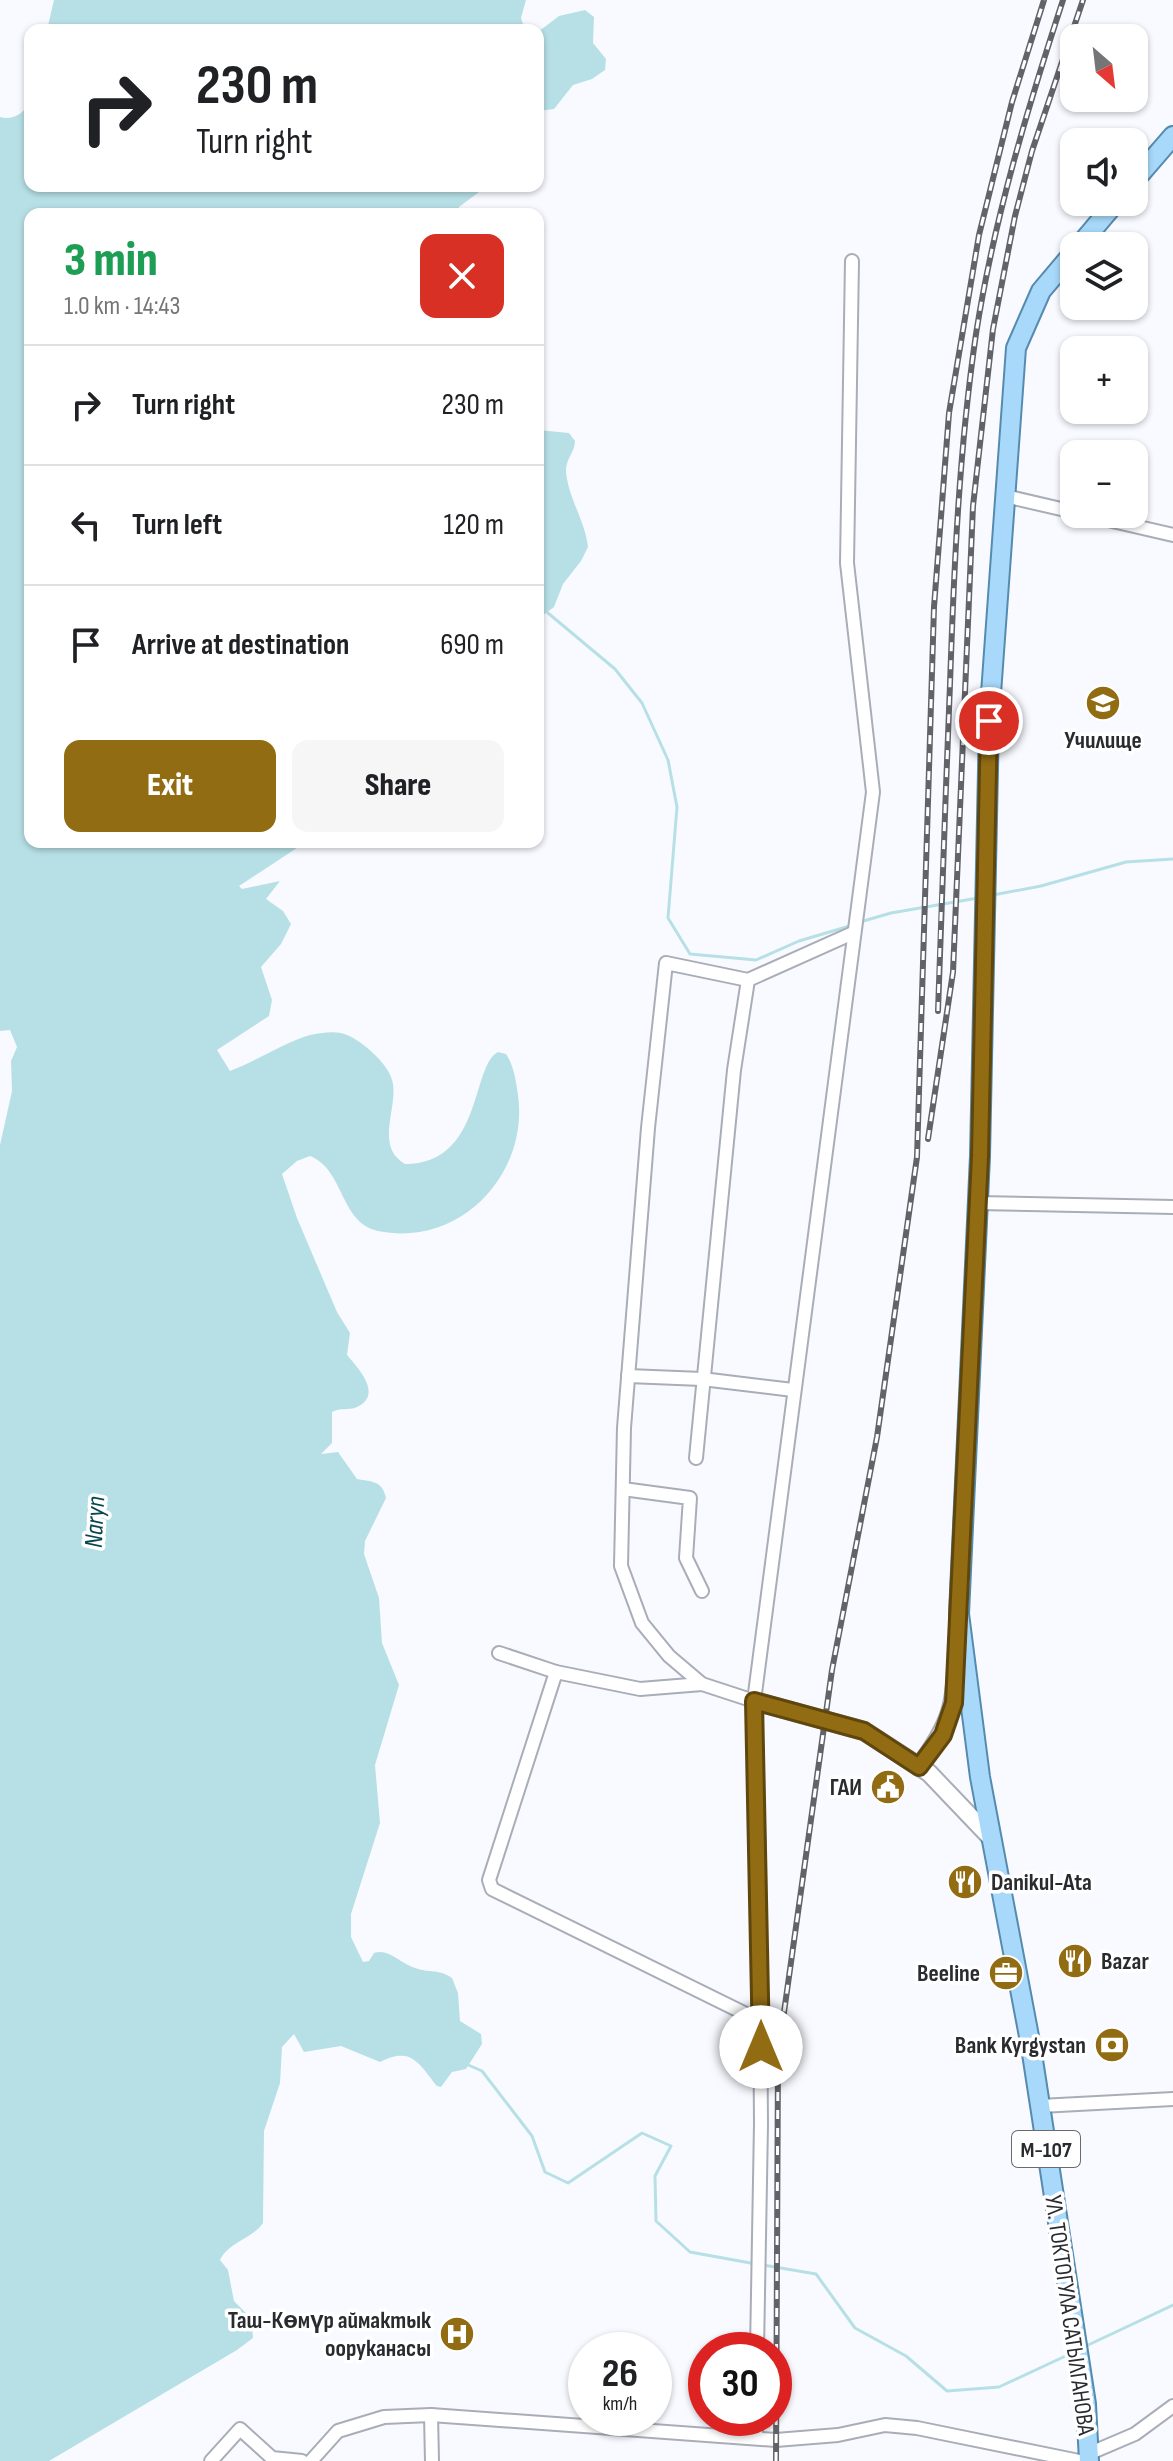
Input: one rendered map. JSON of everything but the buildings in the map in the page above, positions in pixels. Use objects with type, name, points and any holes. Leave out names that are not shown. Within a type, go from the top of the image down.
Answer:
[{"type":"main road","points":[[1148,165],[1173,136]]},
{"type":"main road","points":[[1091,232],[1104,216]]},
{"type":"main road","name":"М-107","points":[[992,1839],[980,1777],[959,1614],[977,1203],[989,721],[1016,348],[1041,291],[1060,269]]},
{"type":"main road","name":"УЛ. ТОКТОГУЛА САТЫЛГАНОВА","points":[[992,1839],[1040,2106],[1086,2404],[1085,2459]]},
{"type":"street","points":[[757,2332],[760,2021],[754,1701],[873,792],[847,563],[852,261]]},
{"type":"street","points":[[1005,496],[1060,509]]},
{"type":"street","points":[[1143,528],[1173,535]]},
{"type":"street","points":[[853,933],[748,980],[666,963],[648,1128],[628,1376],[621,1566],[642,1623],[669,1656],[702,1684],[864,1731],[919,1767],[992,1839]]},
{"type":"street","points":[[696,1458],[734,1070],[748,980]]},
{"type":"street","points":[[977,1203],[1173,1207]]},
{"type":"street","points":[[628,1376],[702,1379],[793,1390]]},
{"type":"street","points":[[623,1489],[690,1498],[686,1558],[702,1591]]},
{"type":"street","points":[[919,1767],[943,1735],[954,1703],[959,1614]]},
{"type":"street","points":[[499,1653],[556,1672],[640,1689],[702,1684]]},
{"type":"street","points":[[556,1672],[489,1880],[492,1889],[760,2021]]},
{"type":"street","points":[[1040,2106],[1173,2099]]},
{"type":"street","points":[[756,2436],[776,2440],[838,2435],[885,2425],[917,2428],[1085,2459],[1135,2434],[1173,2406]]},
{"type":"street","points":[[431,2415],[432,2461]]},
{"type":"street","points":[[311,2461],[338,2431],[384,2417],[431,2415],[688,2432]]},
{"type":"street","points":[[211,2461],[240,2429],[272,2458],[302,2461]]},
{"type":"water","points":[[54,0],[526,0],[521,18],[523,24],[48,24]]},
{"type":"water","points":[[585,10],[594,17],[593,43],[606,59],[605,70],[592,79],[573,85],[554,109],[544,110],[544,27],[559,16]]},
{"type":"water","name":"Naryn","points":[[24,111],[24,192],[479,192],[459,208],[24,208],[24,848],[297,848],[239,886],[242,889],[280,881],[266,899],[283,911],[291,924],[281,944],[261,967],[272,1000],[269,1016],[217,1050],[230,1071],[310,1035],[333,1032],[356,1040],[373,1053],[391,1077],[393,1094],[389,1138],[396,1157],[405,1164],[430,1160],[449,1148],[462,1132],[489,1061],[498,1052],[506,1054],[513,1069],[519,1124],[512,1152],[500,1177],[483,1199],[461,1216],[436,1228],[408,1233],[378,1231],[366,1226],[356,1218],[330,1172],[310,1156],[297,1161],[282,1174],[337,1312],[350,1333],[347,1355],[362,1373],[368,1388],[365,1402],[351,1409],[332,1412],[332,1443],[321,1454],[338,1452],[357,1479],[379,1485],[386,1498],[365,1541],[364,1554],[379,1598],[382,1643],[399,1685],[375,1765],[380,1823],[351,1914],[351,1937],[363,1962],[369,1961],[374,1953],[385,1953],[415,1968],[443,1973],[452,1978],[458,1993],[460,2021],[481,2034],[482,2044],[466,2069],[452,2072],[441,2087],[407,2056],[391,2057],[380,2062],[341,2046],[304,2052],[294,2034],[282,2047],[280,2083],[264,2131],[263,2223],[229,2249],[220,2260],[228,2270],[234,2301],[246,2313],[252,2326],[253,2338],[49,2461],[0,2461],[0,1145],[12,1091],[11,1061],[17,1047],[10,1030],[0,1031],[0,117],[18,115]]},
{"type":"water","points":[[544,431],[569,433],[575,441],[566,471],[588,547],[563,584],[554,607],[544,614]]},
{"type":"waterway","points":[[548,613],[615,669],[642,703],[668,760],[677,807],[668,918],[690,954],[756,960],[799,941],[853,925]]},
{"type":"waterway","points":[[993,895],[1041,886],[1126,862],[1173,859]]},
{"type":"waterway","points":[[860,922],[891,913],[978,898]]},
{"type":"waterway","points":[[466,2064],[482,2071],[532,2136],[545,2172],[568,2183],[642,2133],[671,2146],[655,2176],[656,2221],[690,2252],[756,2264]]},
{"type":"waterway","points":[[763,2265],[816,2274],[855,2328],[906,2356],[947,2391],[999,2387],[1072,2353]]},
{"type":"waterway","points":[[1086,2346],[1173,2305]]},
{"type":"railway","points":[[776,2461],[778,2055],[832,1670],[877,1437],[917,1157],[934,607],[949,413],[979,235],[1012,102],[1044,0]]},
{"type":"railway","points":[[938,1011],[956,552],[970,378],[983,291],[1002,207],[1063,0]]},
{"type":"railway","points":[[928,1139],[953,972],[973,506],[993,329],[1015,216],[1032,151],[1083,0]]},
{"type":"place","name":"Училище","points":[[1103,703]]},
{"type":"place","name":"ГАИ","points":[[888,1787]]},
{"type":"place","name":"Danikul-Ata","points":[[965,1882]]},
{"type":"place","name":"Bazar","points":[[1075,1961]]},
{"type":"place","name":"Beeline","points":[[1006,1973]]},
{"type":"place","name":"Bank Kyrgystan","points":[[1112,2045]]},
{"type":"place","name":"Таш-Көмүр аймактык ооруканасы","points":[[457,2334]]},
{"type":"route","points":[[761,2047],[754,1701],[864,1731],[919,1767],[943,1735],[954,1703],[980,1156],[989,721]]}]
